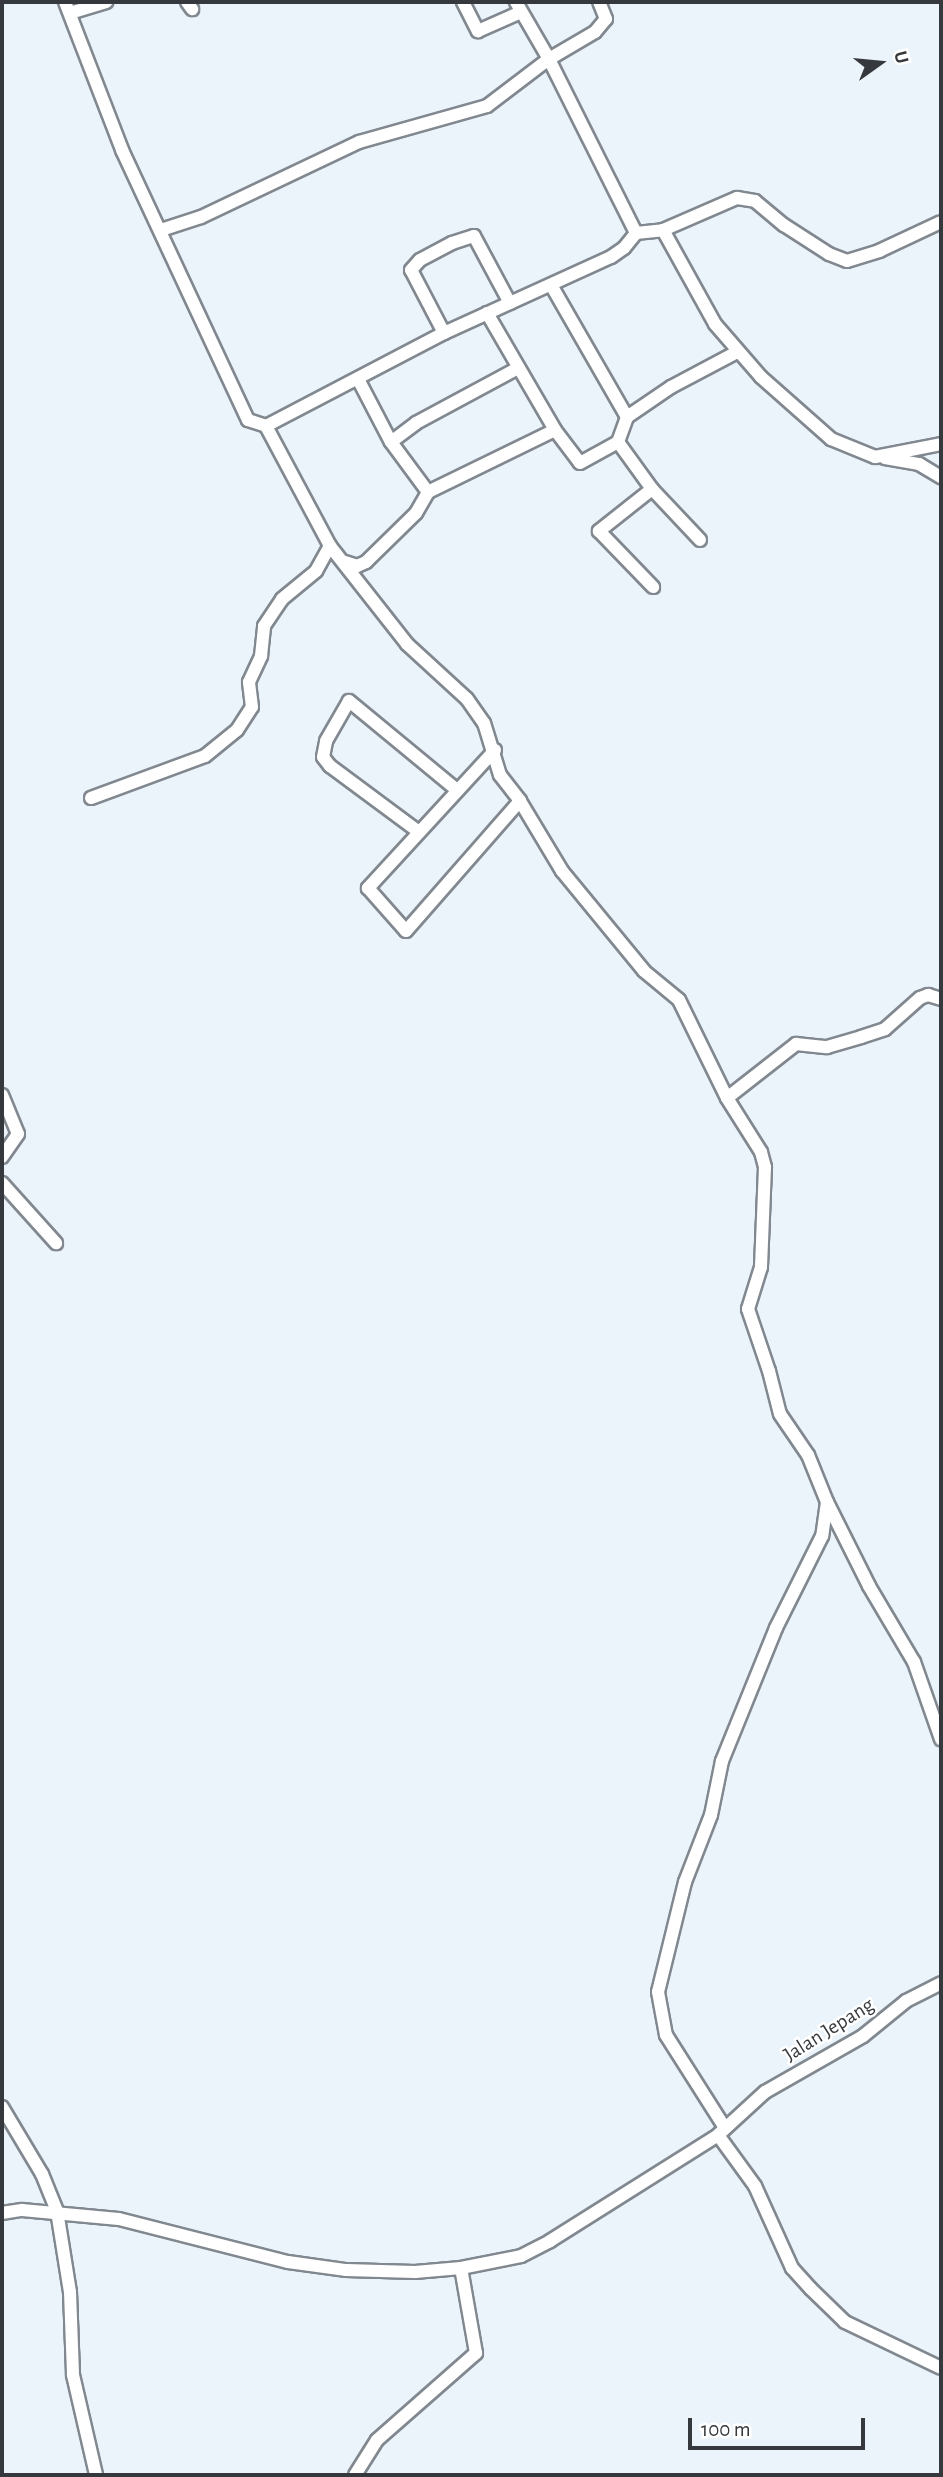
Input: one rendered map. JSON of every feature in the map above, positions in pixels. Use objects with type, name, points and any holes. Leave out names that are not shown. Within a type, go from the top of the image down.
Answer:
[{"type":"street","points":[[106,2],[67,8],[122,150],[248,420],[266,426],[330,546],[407,644],[467,699],[484,723],[495,750],[500,775],[520,801],[562,871],[644,971],[679,1000],[727,1098],[761,1152],[765,1167],[761,1268],[748,1309],[780,1414],[808,1455],[827,1502],[869,1586],[914,1662],[941,1739]]},
{"type":"street","points":[[463,2],[478,31],[519,7],[549,59],[636,233]]},
{"type":"street","points":[[161,230],[201,217],[359,142],[487,106],[549,59],[595,32],[606,19],[599,2]]},
{"type":"street","points":[[266,426],[444,333],[611,257],[624,248],[636,233],[663,230],[737,198],[755,201],[784,225],[847,261],[879,251],[941,222]]},
{"type":"street","points":[[663,230],[715,324],[737,352],[801,415],[831,439],[875,457],[919,464],[941,477]]},
{"type":"street","points":[[444,333],[411,270],[420,260],[452,243],[474,236],[510,303]]},
{"type":"street","points":[[551,285],[627,417]]},
{"type":"street","points":[[487,313],[555,430],[580,463],[618,442],[627,417],[679,382],[737,352]]},
{"type":"street","points":[[391,442],[416,423],[518,368]]},
{"type":"street","points":[[358,379],[391,442],[428,492]]},
{"type":"street","points":[[344,562],[357,566],[366,562],[416,513],[428,492],[555,430]]},
{"type":"street","points":[[618,442],[652,489],[700,540]]},
{"type":"street","points":[[875,457],[941,444]]},
{"type":"street","points":[[652,489],[599,531],[653,587]]},
{"type":"street","points":[[91,798],[205,755],[237,730],[253,707],[249,682],[261,656],[264,626],[282,599],[316,571],[330,546]]},
{"type":"street","points":[[419,832],[330,766],[323,757],[326,741],[349,701],[457,790]]},
{"type":"street","points":[[495,750],[368,888],[406,931],[520,801]]},
{"type":"street","points":[[727,1098],[796,1044],[827,1046],[861,1037],[885,1028],[920,998],[928,995],[941,999]]},
{"type":"street","points":[[2,1095],[18,1134],[2,1157]]},
{"type":"street","points":[[2,1183],[56,1243]]},
{"type":"street","points":[[827,1502],[822,1536],[786,1606],[722,1761],[711,1815],[685,1882],[658,1992],[666,2035],[755,2186],[792,2268],[845,2322],[941,2368]]},
{"type":"street","name":"Jalan Jepang","points":[[2,2213],[22,2210],[57,2211],[118,2219],[288,2262],[346,2270],[415,2272],[461,2268],[521,2256],[550,2241],[721,2132],[765,2092],[873,2030],[918,1993],[941,1983]]},
{"type":"street","points":[[2,2107],[42,2174],[57,2211],[70,2292],[73,2375],[96,2475]]},
{"type":"street","points":[[355,2475],[377,2440],[476,2353],[461,2268]]}]
